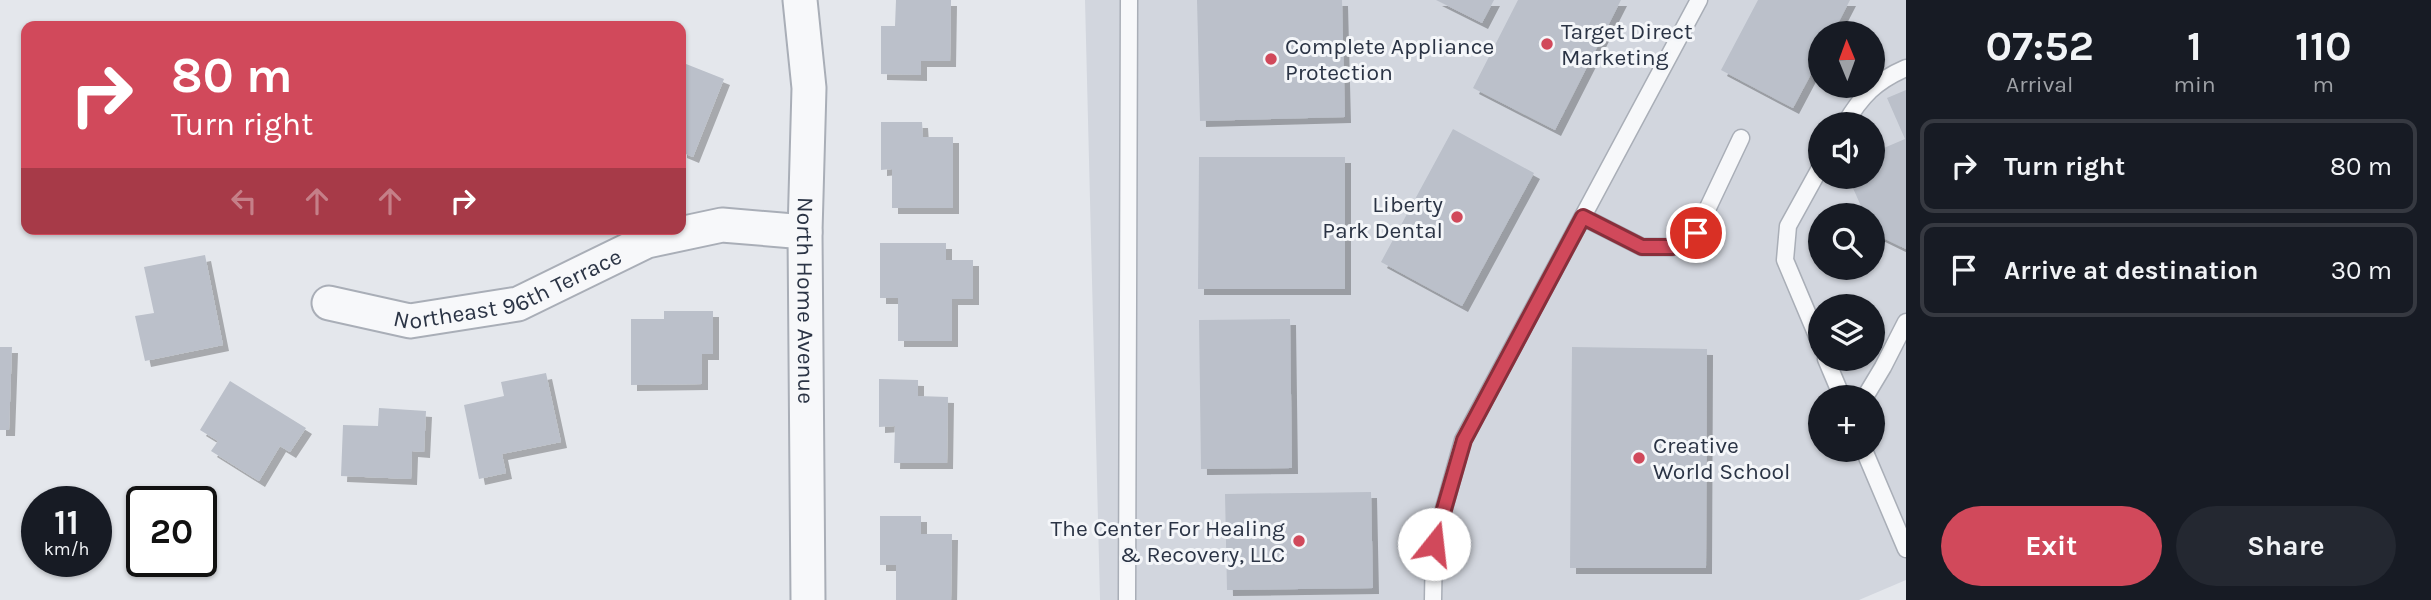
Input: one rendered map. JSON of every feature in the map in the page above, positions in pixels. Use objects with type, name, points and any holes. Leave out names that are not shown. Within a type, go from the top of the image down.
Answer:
[{"type":"street","name":"North Home Avenue","points":[[800,0],[809,88],[805,232],[808,600]]},
{"type":"street","name":"Northeast 96th Terrace","points":[[686,233],[722,225],[805,232]]},
{"type":"street","name":"Northeast 96th Terrace","points":[[329,303],[410,321],[518,304],[647,241],[675,235]]},
{"type":"lane","points":[[1126,600],[1129,0]]},
{"type":"lane","points":[[1433,600],[1434,544],[1464,440],[1699,0]]},
{"type":"lane","points":[[1852,112],[1883,78],[1906,68]]},
{"type":"lane","points":[[1583,217],[1642,247],[1672,247],[1696,233],[1741,138]]},
{"type":"lane","points":[[1808,315],[1785,260],[1788,226],[1809,189]]},
{"type":"lane","points":[[1872,385],[1906,322]]},
{"type":"lane","points":[[1869,462],[1906,549]]},
{"type":"shaded area","points":[[1085,0],[1906,0],[1906,580],[1859,600],[1100,600]]},
{"type":"building","points":[[896,0],[951,0],[950,61],[921,61],[921,75],[881,74],[881,26],[895,26]]},
{"type":"building","name":"Complete Appliance Protection","points":[[1197,0],[1342,0],[1345,117],[1200,121]]},
{"type":"building","points":[[1436,0],[1494,0],[1482,23]]},
{"type":"building","name":"Target Direct Marketing","points":[[1518,0],[1621,0],[1555,130],[1473,88]]},
{"type":"building","points":[[1758,0],[1850,0],[1839,21],[1808,21],[1808,80],[1793,108],[1721,70]]},
{"type":"building","points":[[686,64],[724,79],[693,157],[686,154]]},
{"type":"building","points":[[1906,90],[1906,249],[1885,239],[1885,203],[1860,203],[1853,189],[1885,189],[1885,147],[1905,139],[1887,98]]},
{"type":"building","points":[[881,122],[922,122],[923,137],[953,137],[953,208],[892,208],[892,169],[881,170]]},
{"type":"building","name":"Liberty Park Dental","points":[[1453,129],[1534,173],[1462,306],[1381,262]]},
{"type":"building","points":[[1199,157],[1345,157],[1345,289],[1198,289]]},
{"type":"building","points":[[880,243],[946,243],[946,260],[973,260],[973,299],[952,299],[952,341],[898,341],[898,298],[880,298]]},
{"type":"building","points":[[205,255],[223,345],[145,361],[135,316],[154,313],[144,267]]},
{"type":"building","points":[[664,311],[713,311],[713,354],[702,354],[702,384],[631,385],[631,319],[664,319]]},
{"type":"building","points":[[1290,319],[1292,468],[1201,469],[1199,320]]},
{"type":"building","points":[[0,347],[12,347],[9,430],[0,430]]},
{"type":"building","name":"Creative World School","points":[[1572,347],[1707,349],[1706,568],[1570,568]]},
{"type":"building","points":[[546,373],[561,442],[502,454],[506,473],[479,479],[464,405],[504,396],[501,382]]},
{"type":"building","points":[[879,379],[918,380],[918,396],[948,397],[947,463],[894,463],[895,426],[879,427]]},
{"type":"building","points":[[230,381],[306,428],[290,452],[280,446],[259,481],[211,451],[218,441],[200,430]]},
{"type":"building","points":[[379,408],[426,411],[424,452],[412,451],[411,479],[341,476],[343,425],[378,426]]},
{"type":"building","name":"The Center For Healing & Recovery, LLC","points":[[1371,492],[1373,588],[1227,590],[1225,494]]},
{"type":"building","points":[[880,516],[921,516],[921,534],[952,534],[951,600],[896,600],[896,565],[880,565]]},
{"type":"place","name":"Target Direct Marketing","points":[[1547,44]]},
{"type":"place","name":"Complete Appliance Protection","points":[[1271,59]]},
{"type":"place","name":"Liberty Park Dental","points":[[1457,217]]},
{"type":"place","name":"Creative World School","points":[[1639,458]]},
{"type":"place","name":"The Center For Healing & Recovery, LLC","points":[[1299,541]]},
{"type":"route","points":[[1434,544],[1464,440],[1583,217],[1642,247],[1672,247],[1696,233]]}]
